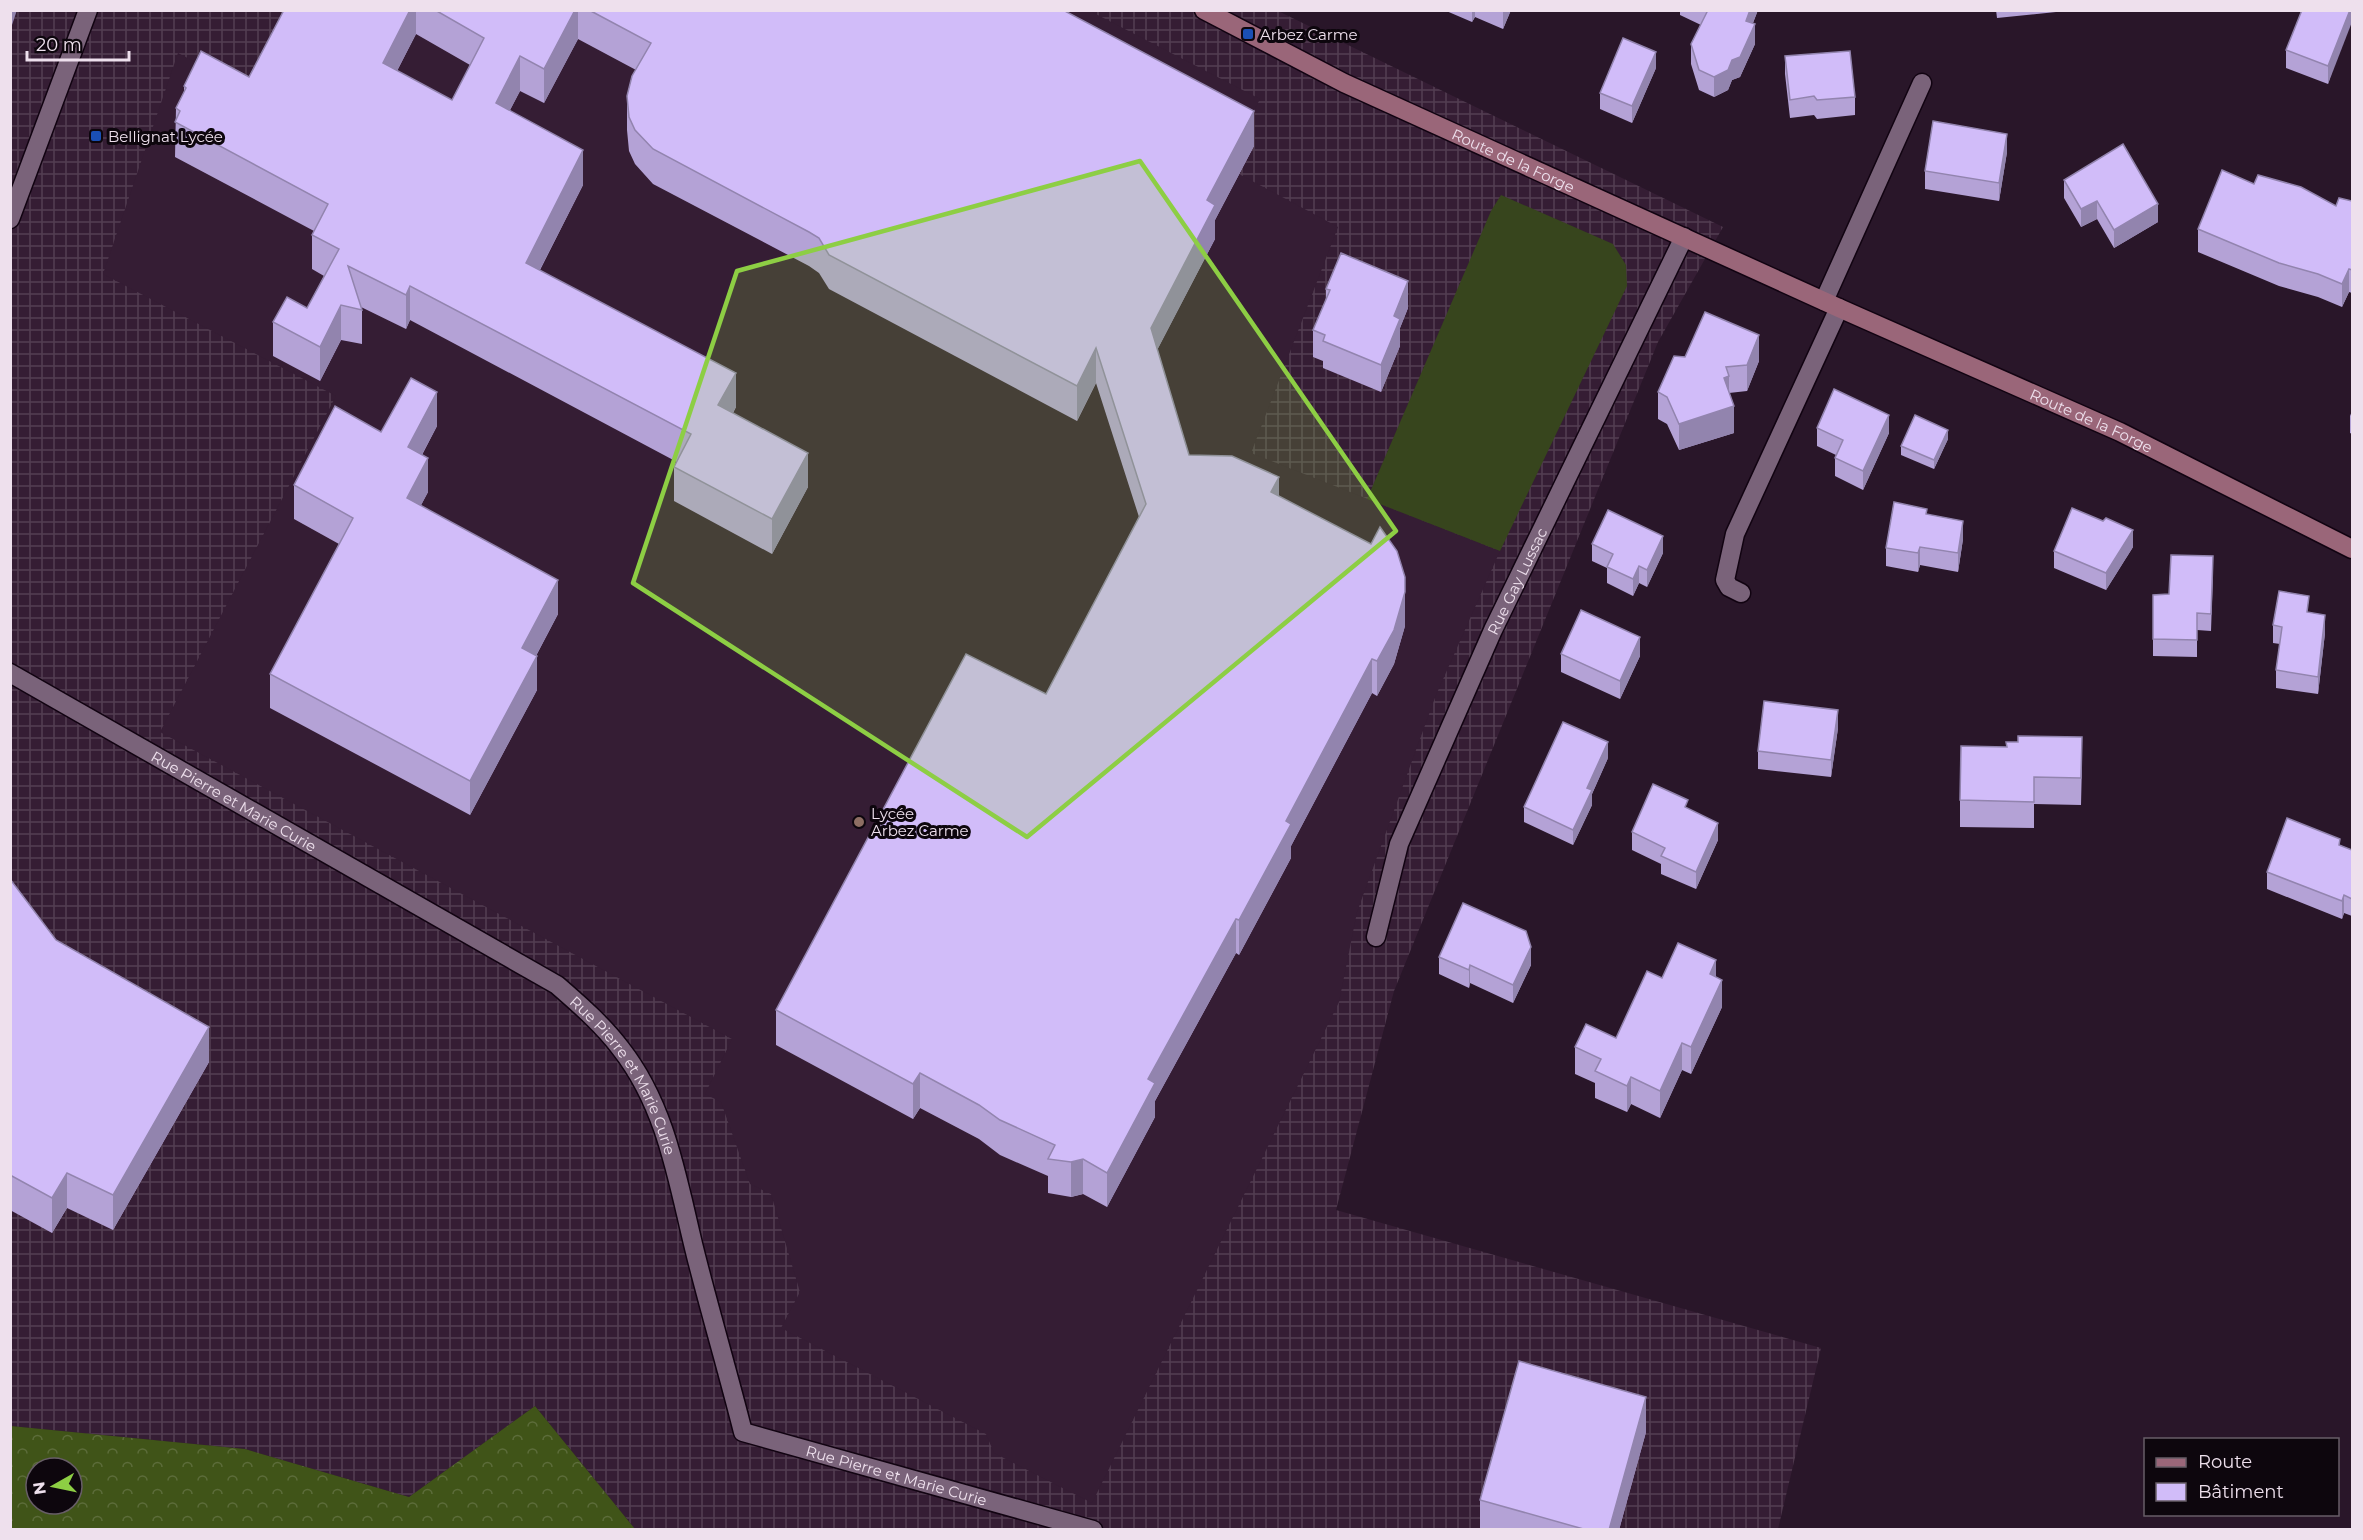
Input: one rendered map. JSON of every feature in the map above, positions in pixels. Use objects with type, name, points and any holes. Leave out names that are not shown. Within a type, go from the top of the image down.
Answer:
[{"type":"main road","name":"Route de la Forge","points":[[1204,10],[1344,83],[2120,432],[2352,549]]},
{"type":"street","points":[[10,219],[14,199],[88,10]]},
{"type":"street","points":[[1741,593],[1729,587],[1725,580],[1735,534],[1922,83]]},
{"type":"street","name":"Rue Gay Lussac","points":[[1376,937],[1403,833],[1493,630],[1684,237]]},
{"type":"street","name":"Rue Pierre et Marie Curie","points":[[10,673],[557,985],[592,1016],[622,1050],[647,1092],[667,1135],[696,1258],[743,1432],[1093,1530]]},
{"type":"highlighted area","points":[[1140,161],[1396,531],[1027,837],[633,583],[737,271]]},
{"type":"shaded area","points":[[10,11],[1278,11],[1723,227],[1658,342],[1394,991],[1336,1210],[1821,1348],[1778,1529],[635,1529],[535,1406],[409,1497],[245,1449],[11,1426]]},
{"type":"shaded area","name":"Lycée Arbez Carme","points":[[302,11],[1090,11],[1260,99],[1240,138],[1254,146],[1239,174],[1338,227],[1251,453],[1500,551],[1436,695],[1357,912],[1339,1002],[1092,1503],[994,1453],[986,1434],[781,1328],[800,1292],[771,1194],[750,1184],[721,1102],[705,1094],[732,1039],[160,732],[336,396],[103,274],[178,53],[258,95]]},
{"type":"green space","points":[[1501,195],[1613,244],[1626,265],[1627,286],[1500,551],[1367,499],[1491,211]]},
{"type":"green space","points":[[535,1406],[635,1529],[11,1529],[11,1426],[245,1449],[409,1497]]},
{"type":"building","points":[[284,10],[410,10],[383,63],[452,100],[484,38],[435,10],[575,10],[544,69],[520,56],[496,103],[583,150],[526,263],[736,373],[718,405],[808,453],[772,519],[674,467],[691,434],[410,286],[406,295],[348,266],[362,310],[341,305],[320,347],[273,322],[287,297],[307,308],[339,249],[312,235],[328,204],[175,122],[180,111],[176,108],[186,88],[184,86],[201,51],[249,77]]},
{"type":"building","points":[[589,10],[1063,10],[1254,111],[1207,200],[1215,205],[1151,328],[1189,455],[1232,456],[1279,477],[1271,492],[1371,544],[1380,527],[1397,551],[1405,577],[1405,592],[1394,630],[1377,661],[1372,659],[1286,821],[1291,824],[1148,1079],[1155,1083],[1107,1173],[1083,1159],[1071,1162],[1048,1159],[1055,1145],[1000,1120],[979,1105],[920,1073],[913,1084],[776,1010],[966,654],[1046,694],[1146,504],[1096,348],[1077,386],[829,255],[819,238],[653,149],[635,130],[629,117],[627,96],[632,76],[651,43]]},
{"type":"building","points":[[1708,10],[1750,10],[1746,21],[1755,24],[1740,57],[1732,60],[1728,70],[1714,77],[1699,70],[1691,44]]},
{"type":"building","points":[[2302,10],[2350,10],[2328,66],[2286,50]]},
{"type":"building","points":[[1623,38],[1656,52],[1632,106],[1600,93]]},
{"type":"building","points":[[1850,51],[1855,97],[1817,100],[1814,96],[1790,100],[1785,56]]},
{"type":"building","points":[[1933,121],[2007,134],[1999,183],[1925,171]]},
{"type":"building","points":[[2123,144],[2158,204],[2114,230],[2097,201],[2081,209],[2064,180]]},
{"type":"building","points":[[2222,170],[2254,184],[2258,175],[2301,187],[2336,206],[2339,198],[2352,201],[2352,270],[2349,269],[2342,284],[2318,274],[2279,263],[2198,229]]},
{"type":"building","points":[[1341,253],[1408,281],[1394,316],[1400,319],[1381,365],[1323,341],[1325,335],[1313,330],[1330,290],[1326,289]]},
{"type":"building","points":[[1705,312],[1759,335],[1747,365],[1726,367],[1729,376],[1724,378],[1734,406],[1679,424],[1667,397],[1658,392],[1674,356],[1685,357]]},
{"type":"building","points":[[411,378],[437,392],[408,447],[428,458],[407,498],[558,580],[522,648],[537,656],[470,781],[270,674],[353,518],[294,485],[335,406],[381,432]]},
{"type":"building","points":[[1834,389],[1889,415],[1863,471],[1835,458],[1843,440],[1817,428]]},
{"type":"building","points":[[1915,415],[1948,430],[1934,460],[1901,446]]},
{"type":"building","points":[[1894,502],[1927,509],[1926,514],[1963,521],[1958,553],[1920,547],[1918,553],[1886,548]]},
{"type":"building","points":[[2072,508],[2103,521],[2106,518],[2133,530],[2106,573],[2054,551]]},
{"type":"building","points":[[1608,510],[1663,536],[1647,570],[1639,566],[1633,579],[1607,567],[1613,554],[1592,544]]},
{"type":"building","points":[[2171,555],[2213,556],[2211,614],[2197,613],[2197,640],[2153,639],[2153,595],[2169,594]]},
{"type":"building","points":[[2279,591],[2309,596],[2307,612],[2325,615],[2318,677],[2276,670],[2282,627],[2273,625]]},
{"type":"building","points":[[1581,610],[1640,637],[1620,681],[1561,654]]},
{"type":"building","points":[[1764,701],[1838,710],[1831,760],[1758,751]]},
{"type":"building","points":[[1563,722],[1608,742],[1587,788],[1592,790],[1573,830],[1524,807]]},
{"type":"building","points":[[2018,736],[2082,737],[2081,778],[2034,777],[2034,802],[1960,800],[1961,746],[2007,747],[2006,742],[2018,742]]},
{"type":"building","points":[[1653,784],[1688,800],[1685,807],[1718,823],[1696,872],[1661,856],[1665,848],[1632,832]]},
{"type":"building","points":[[2287,818],[2340,839],[2339,845],[2352,850],[2352,899],[2344,895],[2342,901],[2267,872]]},
{"type":"building","points":[[10,879],[56,940],[209,1027],[113,1195],[67,1173],[52,1198],[10,1175]]},
{"type":"building","points":[[1463,903],[1526,931],[1531,947],[1513,985],[1470,965],[1469,970],[1439,957]]},
{"type":"building","points":[[1678,943],[1716,960],[1710,974],[1722,980],[1691,1047],[1682,1043],[1660,1091],[1631,1077],[1627,1086],[1595,1071],[1601,1059],[1575,1047],[1586,1024],[1616,1038],[1647,971],[1662,978]]},
{"type":"building","points":[[1519,1361],[1646,1397],[1609,1530],[1587,1530],[1480,1500]]},
{"type":"place","name":"Arbez Carme","points":[[1248,34]]},
{"type":"place","name":"Bellignat Lycée","points":[[96,136]]},
{"type":"place","name":"Lycée Arbez Carme","points":[[859,822]]}]
